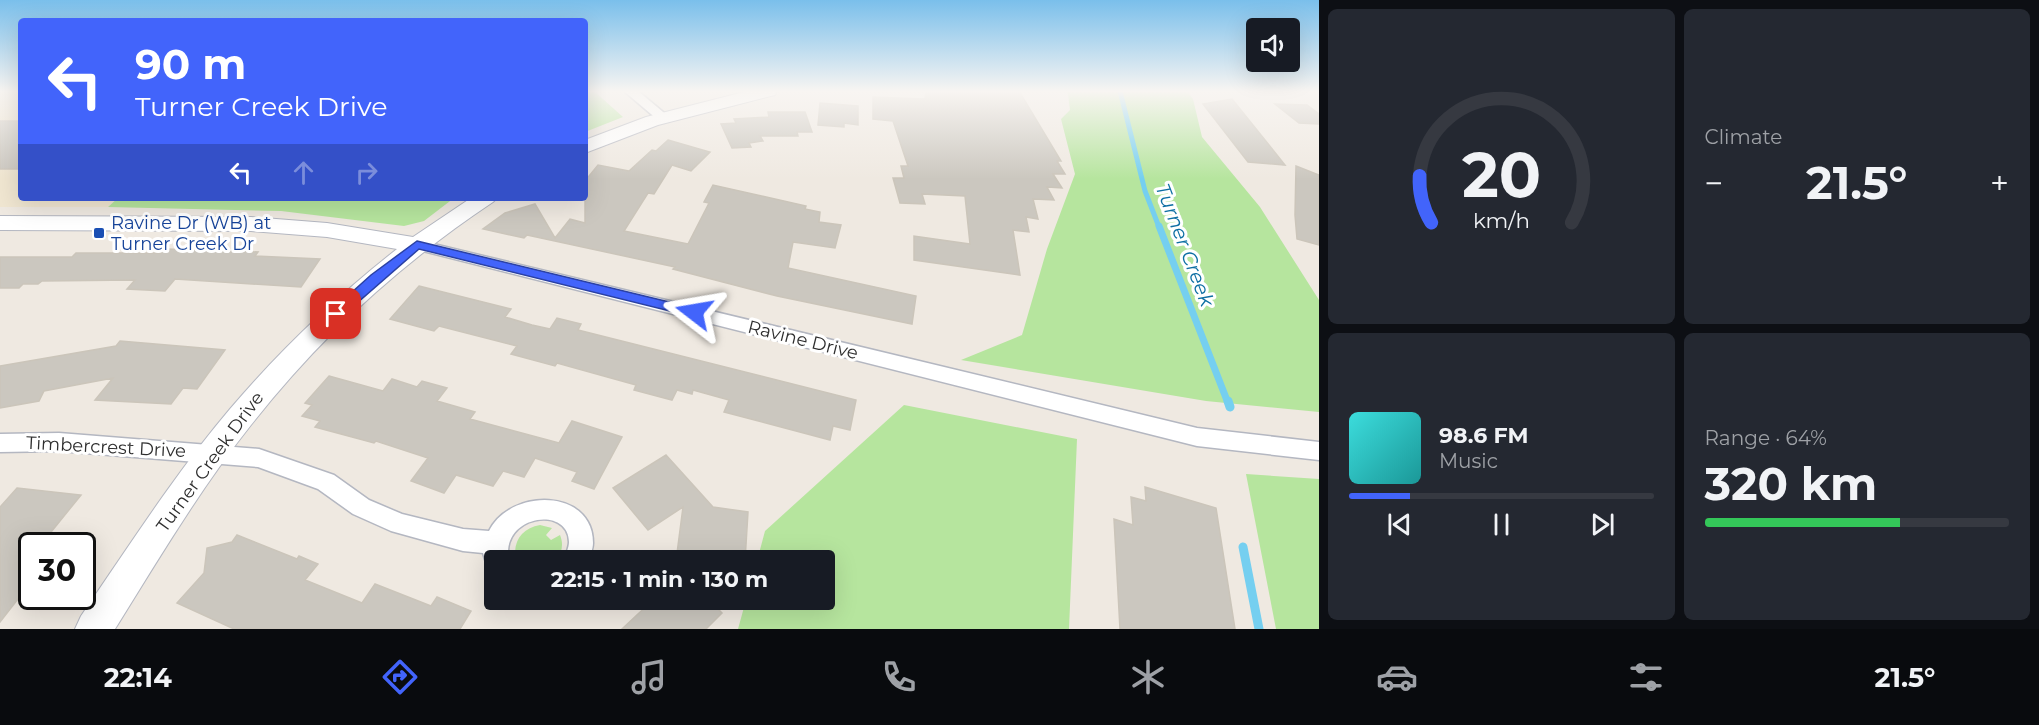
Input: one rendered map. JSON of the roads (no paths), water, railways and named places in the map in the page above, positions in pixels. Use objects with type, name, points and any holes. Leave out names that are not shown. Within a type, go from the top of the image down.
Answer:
[{"type":"street","points":[[588,146],[654,120]]},
{"type":"street","name":"Turner Creek Drive","points":[[94,629],[212,453],[262,391],[310,339],[375,278],[417,245],[482,201]]},
{"type":"street","name":"Ravine Drive","points":[[0,223],[264,225],[327,230],[417,245],[1197,437],[1319,451]]},
{"type":"street","name":"Timbercrest Drive","points":[[0,443],[59,442],[259,458],[326,482],[361,507],[399,524],[463,540],[490,550]]},
{"type":"street","points":[[497,550],[502,530],[512,519],[523,512],[549,509],[571,519],[578,528],[581,540],[580,550]]},
{"type":"waterway","name":"Turner Creek","points":[[1127,120],[1145,191],[1159,227]]},
{"type":"waterway","name":"Turner Creek","points":[[1159,226],[1228,403]]},
{"type":"waterway","name":"Turner Creek","points":[[1228,401],[1230,407]]},
{"type":"waterway","name":"Turner Creek","points":[[1243,547],[1259,629]]},
{"type":"place","name":"Ravine Dr (WB) at Turner Creek Dr","points":[[99,233]]}]
